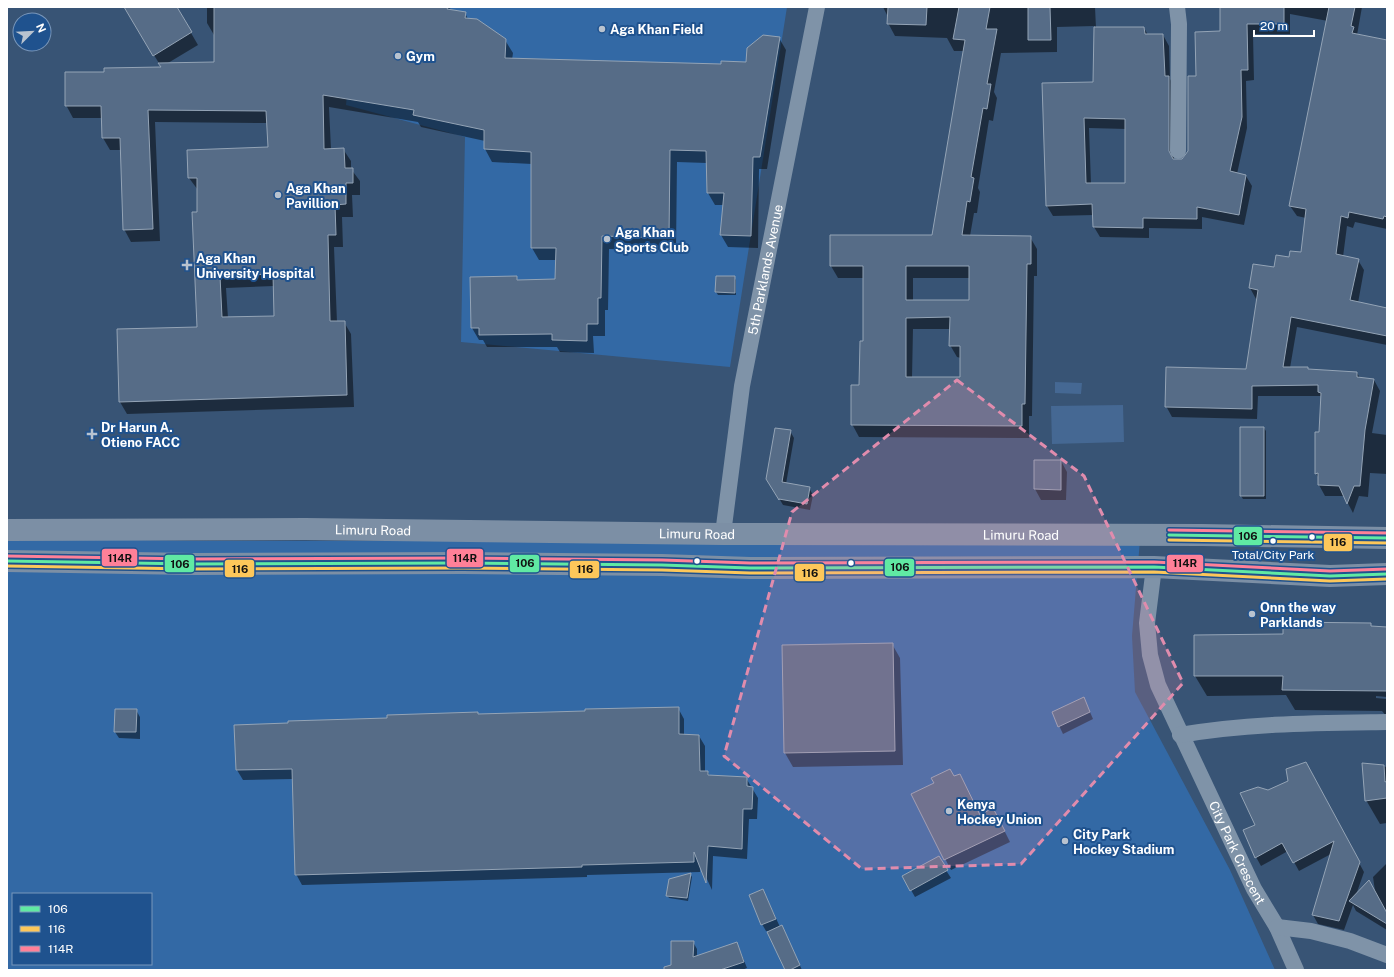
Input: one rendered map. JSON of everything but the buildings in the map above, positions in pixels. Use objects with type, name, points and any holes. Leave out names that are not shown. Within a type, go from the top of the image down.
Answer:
[{"type":"main road","name":"Limuru Road","points":[[7,530],[313,529],[723,534],[1202,535],[1387,538]]},
{"type":"main road","points":[[7,561],[193,564],[463,563],[662,565],[750,568],[1154,567],[1330,576],[1387,574]]},
{"type":"street","name":"5th Parklands Avenue","points":[[723,534],[742,386],[817,7]]},
{"type":"street","points":[[1178,7],[1178,151]]},
{"type":"street","name":"City Park Crescent","points":[[1154,567],[1147,623],[1150,655],[1158,686],[1254,889],[1277,927],[1296,970]]},
{"type":"street","points":[[1180,735],[1220,728],[1267,725],[1387,722]]},
{"type":"street","points":[[1277,927],[1311,931],[1350,941],[1387,955]]},
{"type":"highlighted area","points":[[957,380],[1084,476],[1183,683],[1021,864],[862,869],[724,756],[792,512]]},
{"type":"shaded area","name":"Aga Khan Sports Club","points":[[355,7],[787,7],[730,367],[461,342],[465,137],[346,105]]},
{"type":"shaded area","points":[[1055,382],[1082,383],[1081,394],[1055,393]]},
{"type":"shaded area","points":[[1123,405],[1124,442],[1052,444],[1051,406]]},
{"type":"shaded area","points":[[7,538],[194,541],[1140,540],[1132,636],[1135,692],[1230,870],[1275,970],[7,970]]},
{"type":"transit line","name":"114R","points":[[1169,530],[1387,533]]},
{"type":"transit line","name":"106","points":[[1169,535],[1387,538]]},
{"type":"transit line","name":"116","points":[[1169,540],[1387,543]]},
{"type":"transit line","name":"114R","points":[[7,556],[193,559],[463,558],[662,560],[750,563],[1154,562],[1330,571],[1387,569]]},
{"type":"transit line","name":"106","points":[[7,561],[193,564],[463,563],[662,565],[750,568],[1154,567],[1330,576],[1387,574]]},
{"type":"transit line","name":"116","points":[[7,566],[193,569],[463,568],[662,570],[750,573],[1154,572],[1330,581],[1387,579]]},
{"type":"place","name":"Aga Khan Field","points":[[602,29]]},
{"type":"place","name":"Gym","points":[[398,56]]},
{"type":"place","name":"Aga Khan Pavillion","points":[[278,195]]},
{"type":"place","name":"Aga Khan Sports Club","points":[[607,239]]},
{"type":"place","name":"Aga Khan University Hospital","points":[[187,265]]},
{"type":"place","name":"Dr Harun A. Otieno FACC","points":[[92,434]]},
{"type":"place","name":"Total/City Park","points":[[1273,541]]},
{"type":"place","name":"Onn the way Parklands","points":[[1252,614]]},
{"type":"place","name":"Kenya Hockey Union","points":[[949,811]]},
{"type":"place","name":"City Park Hockey Stadium","points":[[1065,841]]}]
